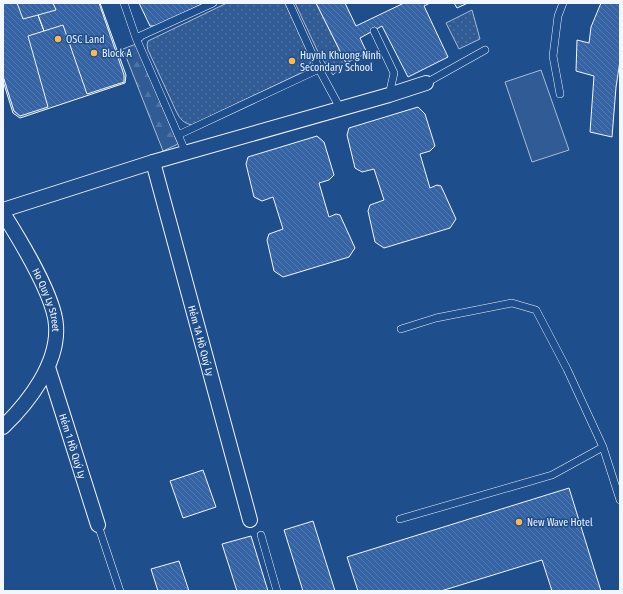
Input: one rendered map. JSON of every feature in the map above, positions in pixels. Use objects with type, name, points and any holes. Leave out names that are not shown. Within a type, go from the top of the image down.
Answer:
[{"type":"street","points":[[3,212],[153,162],[389,95],[426,83]]},
{"type":"street","name":"Hẻm 1A Hồ Quý Ly","points":[[153,162],[250,520]]},
{"type":"street","name":"Ho Quy Ly Street","points":[[3,212],[37,273],[52,307],[56,325],[54,350],[48,367],[32,394],[3,427]]},
{"type":"street","name":"Hẻm 1 Hồ Quý Ly","points":[[48,367],[98,525]]},
{"type":"lane","points":[[124,3],[186,153]]},
{"type":"lane","points":[[138,37],[213,3]]},
{"type":"lane","points":[[289,3],[319,69],[340,108]]},
{"type":"lane","points":[[560,94],[553,56],[558,16],[563,3]]},
{"type":"lane","points":[[374,31],[394,73],[389,95]]},
{"type":"lane","points":[[426,83],[485,50]]},
{"type":"lane","points":[[178,135],[319,69]]},
{"type":"lane","points":[[401,330],[436,318],[512,303],[536,310],[567,369],[603,447],[620,500]]},
{"type":"lane","points":[[400,518],[552,474],[603,447]]},
{"type":"lane","points":[[98,525],[120,591]]},
{"type":"lane","points":[[261,535],[277,591]]},
{"type":"green space","points":[[227,3],[285,3],[310,55],[311,62],[305,71],[192,125],[182,120],[176,111],[148,50],[148,41]]},
{"type":"green space","points":[[295,3],[316,3],[346,63],[333,75],[319,54]]},
{"type":"green space","points":[[472,10],[480,39],[459,49],[446,23]]},
{"type":"green space","points":[[136,44],[178,144],[163,151],[123,49]]},
{"type":"green space","points":[[541,70],[569,150],[532,162],[505,82]]},
{"type":"building","name":"OSC Land","points":[[3,3],[100,3],[126,75],[125,83],[20,118],[13,113],[3,81]]},
{"type":"building","points":[[3,3],[17,3],[23,19],[38,15],[44,31],[28,36],[48,107],[20,116],[14,111],[3,76]]},
{"type":"building","name":"Block A","points":[[53,3],[99,3],[124,75],[124,82],[87,94],[63,25],[44,31],[38,15],[56,10]]},
{"type":"building","points":[[139,3],[204,3],[157,26],[150,26]]},
{"type":"building","points":[[316,3],[345,3],[356,26],[404,3],[430,3],[424,6],[448,57],[408,77],[382,26],[360,38],[367,53],[346,63]]},
{"type":"building","points":[[454,3],[468,3],[457,8]]},
{"type":"building","points":[[601,3],[620,3],[620,61],[616,87],[612,137],[590,132],[594,76],[576,71],[577,40],[589,43],[591,27]]},
{"type":"building","points":[[418,107],[425,114],[435,146],[430,151],[420,154],[430,188],[437,185],[441,186],[456,219],[450,228],[384,248],[375,242],[368,211],[370,205],[384,200],[374,169],[362,172],[355,168],[347,135],[349,128]]},
{"type":"building","points":[[317,136],[324,142],[334,175],[329,180],[319,183],[329,217],[336,214],[340,215],[355,248],[349,257],[283,277],[274,271],[267,240],[269,234],[283,229],[273,197],[262,201],[254,197],[246,164],[248,157]]},
{"type":"building","points":[[203,470],[216,507],[183,518],[170,481]]},
{"type":"building","name":"New Wave Hotel","points":[[569,488],[601,591],[552,591],[542,560],[441,591],[358,591],[347,557]]},
{"type":"building","points":[[313,521],[335,591],[303,591],[284,530]]},
{"type":"building","points":[[251,536],[268,591],[237,591],[222,544]]},
{"type":"building","points":[[179,561],[189,591],[158,591],[151,569]]},
{"type":"place","name":"OSC Land","points":[[58,39]]},
{"type":"place","name":"Block A","points":[[94,53]]},
{"type":"place","name":"Huynh Khuong Ninh Secondary School","points":[[292,61]]},
{"type":"place","name":"New Wave Hotel","points":[[519,522]]}]
